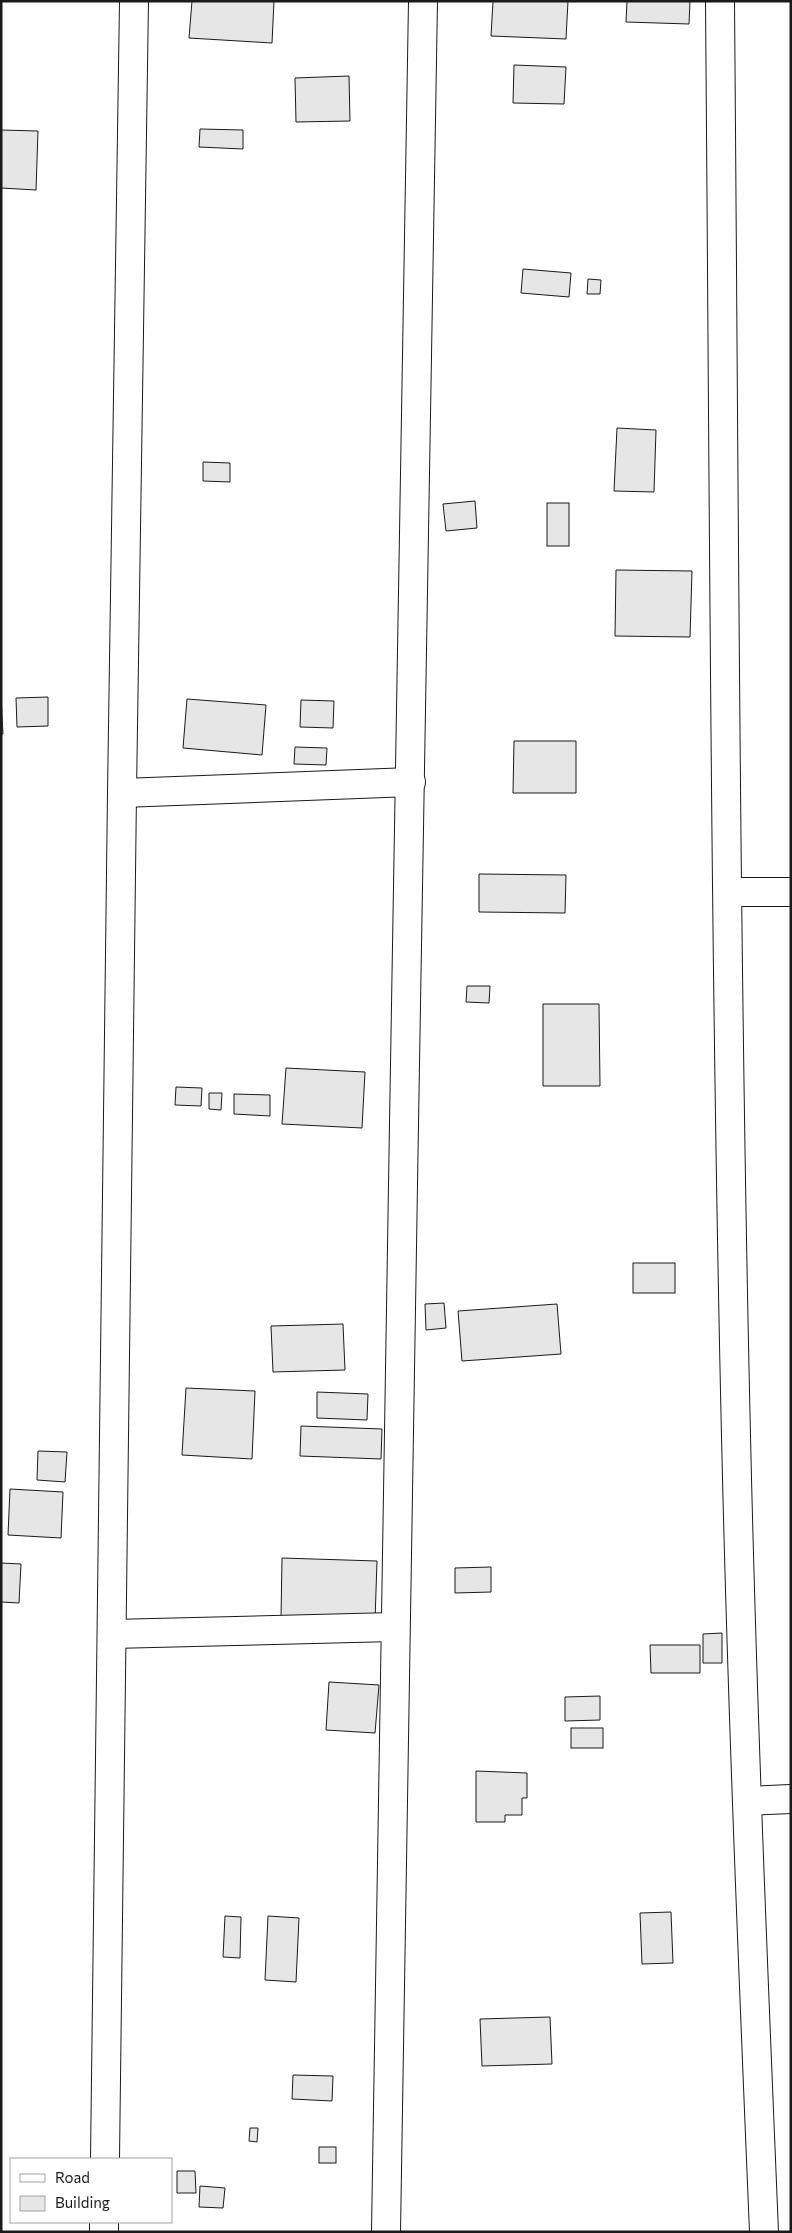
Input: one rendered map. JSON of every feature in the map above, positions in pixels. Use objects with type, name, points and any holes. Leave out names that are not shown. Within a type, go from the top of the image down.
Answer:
[{"type":"street","points":[[105,2158],[134,1]]},
{"type":"street","points":[[386,2232],[394,1627],[411,782],[423,1]]},
{"type":"street","points":[[720,1],[728,892],[736,1434],[747,1801],[764,2232]]},
{"type":"street","points":[[122,793],[411,782]]},
{"type":"street","points":[[728,892],[791,892]]},
{"type":"street","points":[[112,1634],[394,1627]]},
{"type":"street","points":[[747,1801],[791,1798]]},
{"type":"building","points":[[192,1],[274,1],[272,43],[189,38]]},
{"type":"building","points":[[493,1],[568,1],[566,39],[491,36]]},
{"type":"building","points":[[627,1],[690,1],[689,24],[626,22]]},
{"type":"building","points":[[514,65],[566,67],[564,104],[513,103]]},
{"type":"building","points":[[349,76],[350,121],[296,122],[295,78]]},
{"type":"building","points":[[200,129],[243,130],[243,149],[199,147]]},
{"type":"building","points":[[1,130],[38,131],[36,190],[1,188]]},
{"type":"building","points":[[523,269],[571,273],[569,297],[521,293]]},
{"type":"building","points":[[588,279],[601,280],[600,294],[587,294]]},
{"type":"building","points":[[617,428],[656,430],[654,492],[614,491]]},
{"type":"building","points":[[203,462],[230,463],[230,482],[203,481]]},
{"type":"building","points":[[475,501],[477,528],[446,531],[443,504]]},
{"type":"building","points":[[547,503],[569,503],[569,546],[547,546]]},
{"type":"building","points":[[616,570],[692,571],[690,637],[615,636]]},
{"type":"building","points":[[1,697],[3,734],[1,734]]},
{"type":"building","points":[[48,697],[48,726],[17,727],[16,698]]},
{"type":"building","points":[[187,699],[266,705],[262,755],[183,748]]},
{"type":"building","points":[[301,700],[334,701],[333,728],[300,727]]},
{"type":"building","points":[[514,741],[576,741],[576,793],[513,793]]},
{"type":"building","points":[[295,747],[327,748],[326,765],[294,764]]},
{"type":"building","points":[[479,874],[566,875],[565,913],[479,912]]},
{"type":"building","points":[[467,986],[490,986],[489,1003],[466,1002]]},
{"type":"building","points":[[543,1004],[599,1004],[600,1086],[543,1086]]},
{"type":"building","points":[[286,1068],[365,1072],[362,1128],[282,1124]]},
{"type":"building","points":[[176,1087],[202,1088],[201,1106],[175,1105]]},
{"type":"building","points":[[209,1093],[222,1093],[221,1110],[209,1109]]},
{"type":"building","points":[[234,1094],[270,1095],[270,1116],[234,1114]]},
{"type":"building","points":[[633,1263],[675,1263],[675,1293],[633,1293]]},
{"type":"building","points":[[444,1303],[446,1328],[426,1330],[425,1304]]},
{"type":"building","points":[[557,1304],[561,1354],[462,1361],[458,1311]]},
{"type":"building","points":[[343,1324],[345,1370],[273,1372],[271,1326]]},
{"type":"building","points":[[186,1388],[255,1391],[252,1459],[182,1455]]},
{"type":"building","points":[[317,1392],[368,1394],[367,1420],[317,1418]]},
{"type":"building","points":[[301,1426],[382,1429],[381,1459],[300,1456]]},
{"type":"building","points":[[38,1451],[67,1452],[65,1482],[37,1480]]},
{"type":"building","points":[[10,1489],[63,1492],[61,1538],[8,1535]]},
{"type":"building","points":[[282,1558],[377,1561],[375,1621],[281,1619]]},
{"type":"building","points":[[1,1563],[21,1564],[19,1603],[1,1602]]},
{"type":"building","points":[[491,1567],[491,1592],[455,1593],[455,1568]]},
{"type":"building","points":[[722,1633],[722,1663],[703,1663],[703,1634]]},
{"type":"building","points":[[650,1645],[700,1645],[700,1673],[651,1673]]},
{"type":"building","points":[[329,1682],[379,1685],[375,1733],[326,1730]]},
{"type":"building","points":[[600,1696],[600,1720],[565,1721],[565,1697]]},
{"type":"building","points":[[571,1728],[603,1728],[603,1748],[571,1748]]},
{"type":"building","points":[[476,1771],[527,1773],[527,1798],[522,1798],[522,1815],[505,1815],[505,1822],[476,1822]]},
{"type":"building","points":[[671,1912],[673,1963],[642,1964],[640,1913]]},
{"type":"building","points":[[225,1916],[241,1917],[240,1958],[223,1957]]},
{"type":"building","points":[[268,1916],[299,1918],[296,1982],[265,1980]]},
{"type":"building","points":[[550,2017],[552,2064],[482,2066],[480,2019]]},
{"type":"building","points":[[293,2075],[333,2076],[332,2101],[292,2099]]},
{"type":"building","points":[[250,2128],[258,2128],[257,2142],[249,2141]]},
{"type":"building","points":[[319,2147],[336,2147],[336,2163],[319,2163]]},
{"type":"building","points":[[177,2171],[195,2171],[196,2193],[177,2193]]},
{"type":"building","points":[[200,2186],[225,2188],[223,2208],[199,2207]]}]
